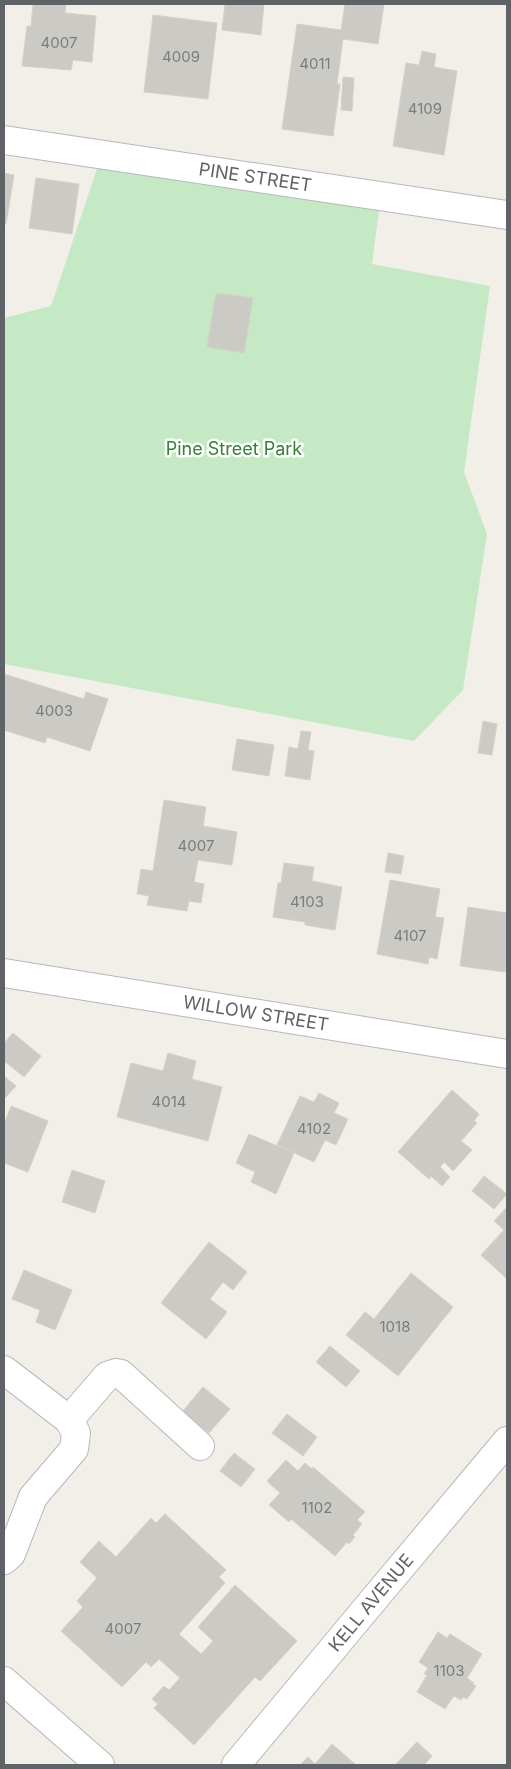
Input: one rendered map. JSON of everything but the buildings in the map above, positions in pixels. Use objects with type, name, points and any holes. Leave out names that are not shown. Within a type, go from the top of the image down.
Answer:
[{"type":"street","name":"PINE STREET","points":[[4,140],[507,215]]},
{"type":"street","name":"WILLOW STREET","points":[[4,973],[507,1054]]},
{"type":"street","points":[[4,1370],[69,1420],[76,1433],[74,1449],[34,1497],[11,1554],[4,1560]]},
{"type":"street","points":[[69,1420],[107,1376],[116,1373],[120,1374],[200,1446]]},
{"type":"street","name":"KELL AVENUE","points":[[236,1765],[507,1441]]},
{"type":"street","points":[[4,1681],[100,1765]]},
{"type":"green space","name":"Pine Street Park","points":[[102,154],[381,195],[372,264],[490,286],[464,472],[487,534],[463,690],[414,741],[4,664],[4,318],[51,306]]}]
